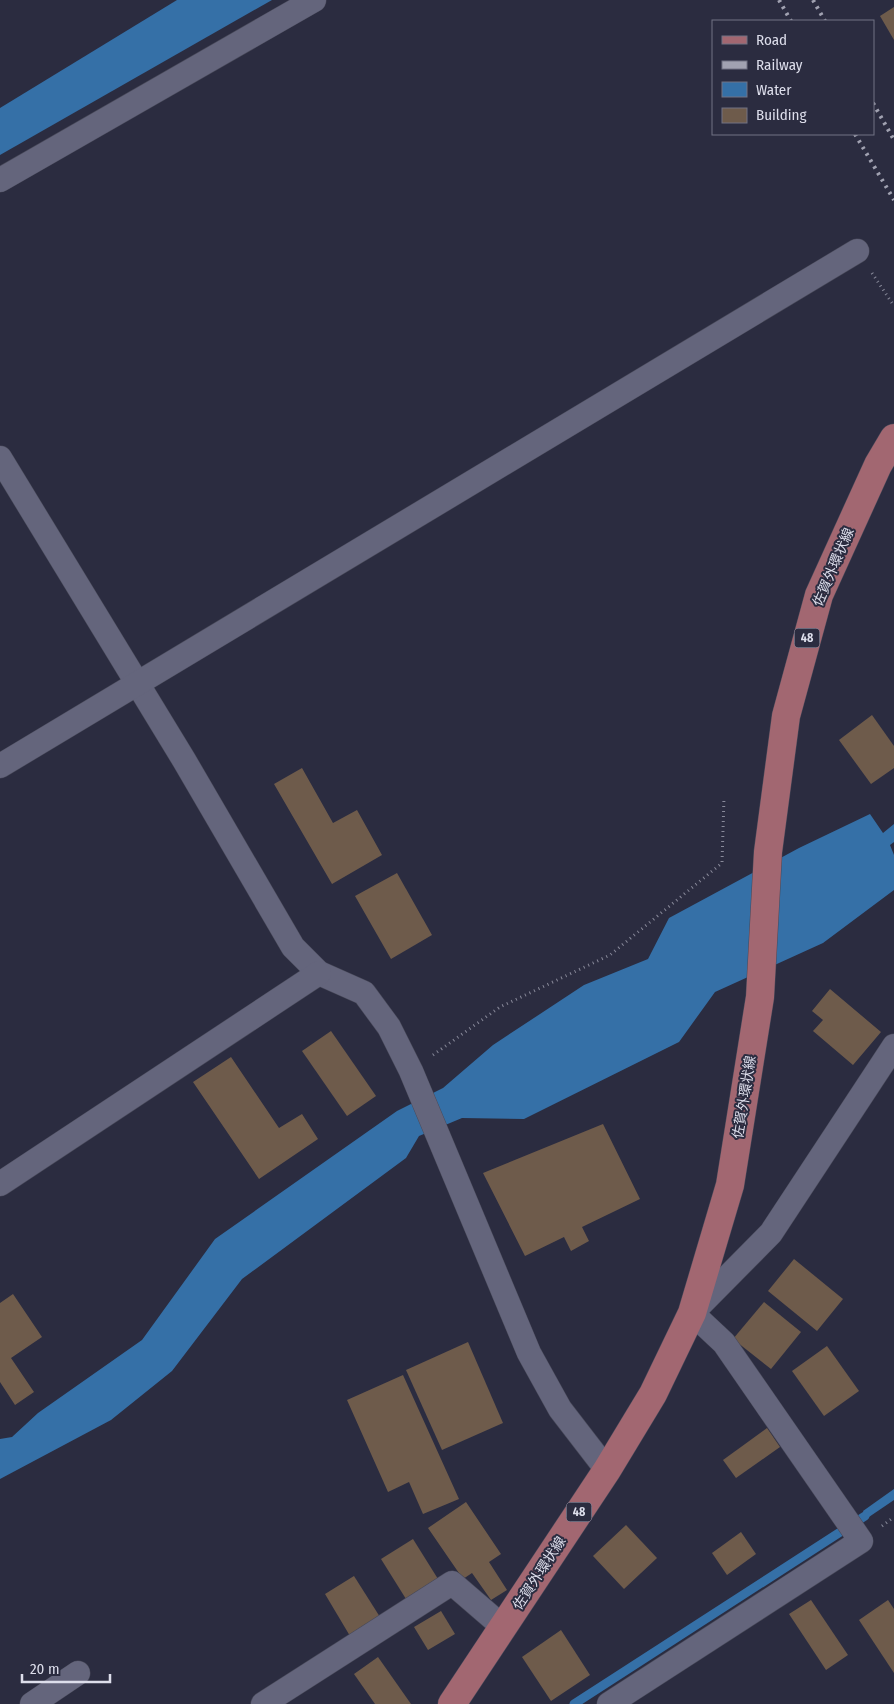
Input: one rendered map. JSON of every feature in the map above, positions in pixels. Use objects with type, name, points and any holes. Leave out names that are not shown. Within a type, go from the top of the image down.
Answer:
[{"type":"main road","name":"佐賀外環状線","points":[[452,1704],[607,1470],[653,1394],[692,1313],[730,1185],[760,997],[768,852],[786,716],[819,596],[878,466],[894,439]]},
{"type":"street","points":[[0,180],[314,0]]},
{"type":"street","points":[[0,766],[857,252]]},
{"type":"street","points":[[0,458],[184,760],[293,947],[319,974],[364,993],[389,1027],[414,1078],[529,1353],[560,1409],[607,1470]]},
{"type":"street","points":[[0,1184],[319,974]]},
{"type":"street","points":[[609,1704],[861,1540],[724,1343],[692,1313],[772,1233],[894,1046]]},
{"type":"street","points":[[264,1704],[452,1583],[503,1627]]},
{"type":"street","points":[[32,1704],[78,1673]]},
{"type":"path","points":[[857,252],[894,306]]},
{"type":"path","points":[[414,1078],[500,1006],[610,954],[722,864],[724,797]]},
{"type":"water","points":[[177,0],[272,0],[0,155],[0,108]]},
{"type":"water","points":[[870,814],[883,833],[894,824],[894,842],[890,845],[894,855],[894,890],[823,943],[715,992],[679,1042],[524,1119],[462,1118],[419,1136],[406,1158],[242,1279],[172,1371],[111,1420],[0,1479],[0,1439],[12,1437],[38,1413],[142,1340],[215,1239],[397,1111],[443,1088],[493,1045],[584,985],[648,959],[669,918],[799,848]]},
{"type":"water","points":[[894,1489],[894,1500],[866,1519],[863,1511]]},
{"type":"building","points":[[894,7],[894,40],[880,16]]},
{"type":"building","points":[[872,715],[894,746],[894,768],[871,784],[839,740]]},
{"type":"building","points":[[302,768],[333,823],[357,810],[382,855],[332,884],[274,784]]},
{"type":"building","points":[[397,873],[432,935],[391,959],[355,896]]},
{"type":"building","points":[[830,989],[881,1032],[853,1065],[813,1031],[823,1020],[812,1011]]},
{"type":"building","points":[[331,1031],[376,1096],[347,1116],[302,1051]]},
{"type":"building","points":[[231,1057],[279,1128],[302,1114],[318,1139],[259,1179],[193,1082]]},
{"type":"building","points":[[603,1124],[640,1199],[582,1227],[589,1241],[571,1251],[564,1237],[525,1256],[483,1173]]},
{"type":"building","points":[[794,1259],[843,1299],[817,1331],[768,1291]]},
{"type":"building","points":[[13,1294],[42,1337],[11,1358],[34,1392],[15,1405],[0,1382],[0,1303]]},
{"type":"building","points":[[764,1302],[801,1332],[771,1369],[733,1339]]},
{"type":"building","points":[[468,1342],[503,1423],[442,1450],[406,1370]]},
{"type":"building","points":[[827,1346],[859,1391],[824,1416],[792,1371]]},
{"type":"building","points":[[403,1375],[459,1499],[423,1514],[409,1482],[388,1492],[347,1400]]},
{"type":"building","points":[[767,1428],[780,1447],[736,1478],[723,1460]]},
{"type":"building","points":[[466,1502],[501,1554],[489,1562],[507,1590],[491,1600],[472,1573],[463,1579],[428,1528]]},
{"type":"building","points":[[626,1525],[657,1558],[624,1589],[593,1556]]},
{"type":"building","points":[[741,1532],[756,1554],[727,1575],[712,1553]]},
{"type":"building","points":[[413,1539],[438,1579],[406,1599],[381,1559]]},
{"type":"building","points":[[354,1576],[380,1617],[350,1636],[325,1594]]},
{"type":"building","points":[[811,1600],[848,1655],[826,1670],[789,1614]]},
{"type":"building","points":[[888,1600],[894,1609],[894,1673],[859,1620]]},
{"type":"building","points":[[441,1611],[455,1634],[428,1650],[414,1627]]},
{"type":"building","points":[[561,1630],[590,1675],[551,1701],[522,1657]]},
{"type":"building","points":[[378,1657],[411,1704],[375,1704],[354,1674]]},
{"type":"waterway","points":[[574,1704],[865,1516]]},
{"type":"railway","points":[[779,0],[790,20]]},
{"type":"railway","points":[[813,0],[824,20]]},
{"type":"railway","points":[[874,105],[894,140]]},
{"type":"railway","points":[[856,135],[894,200]]}]
